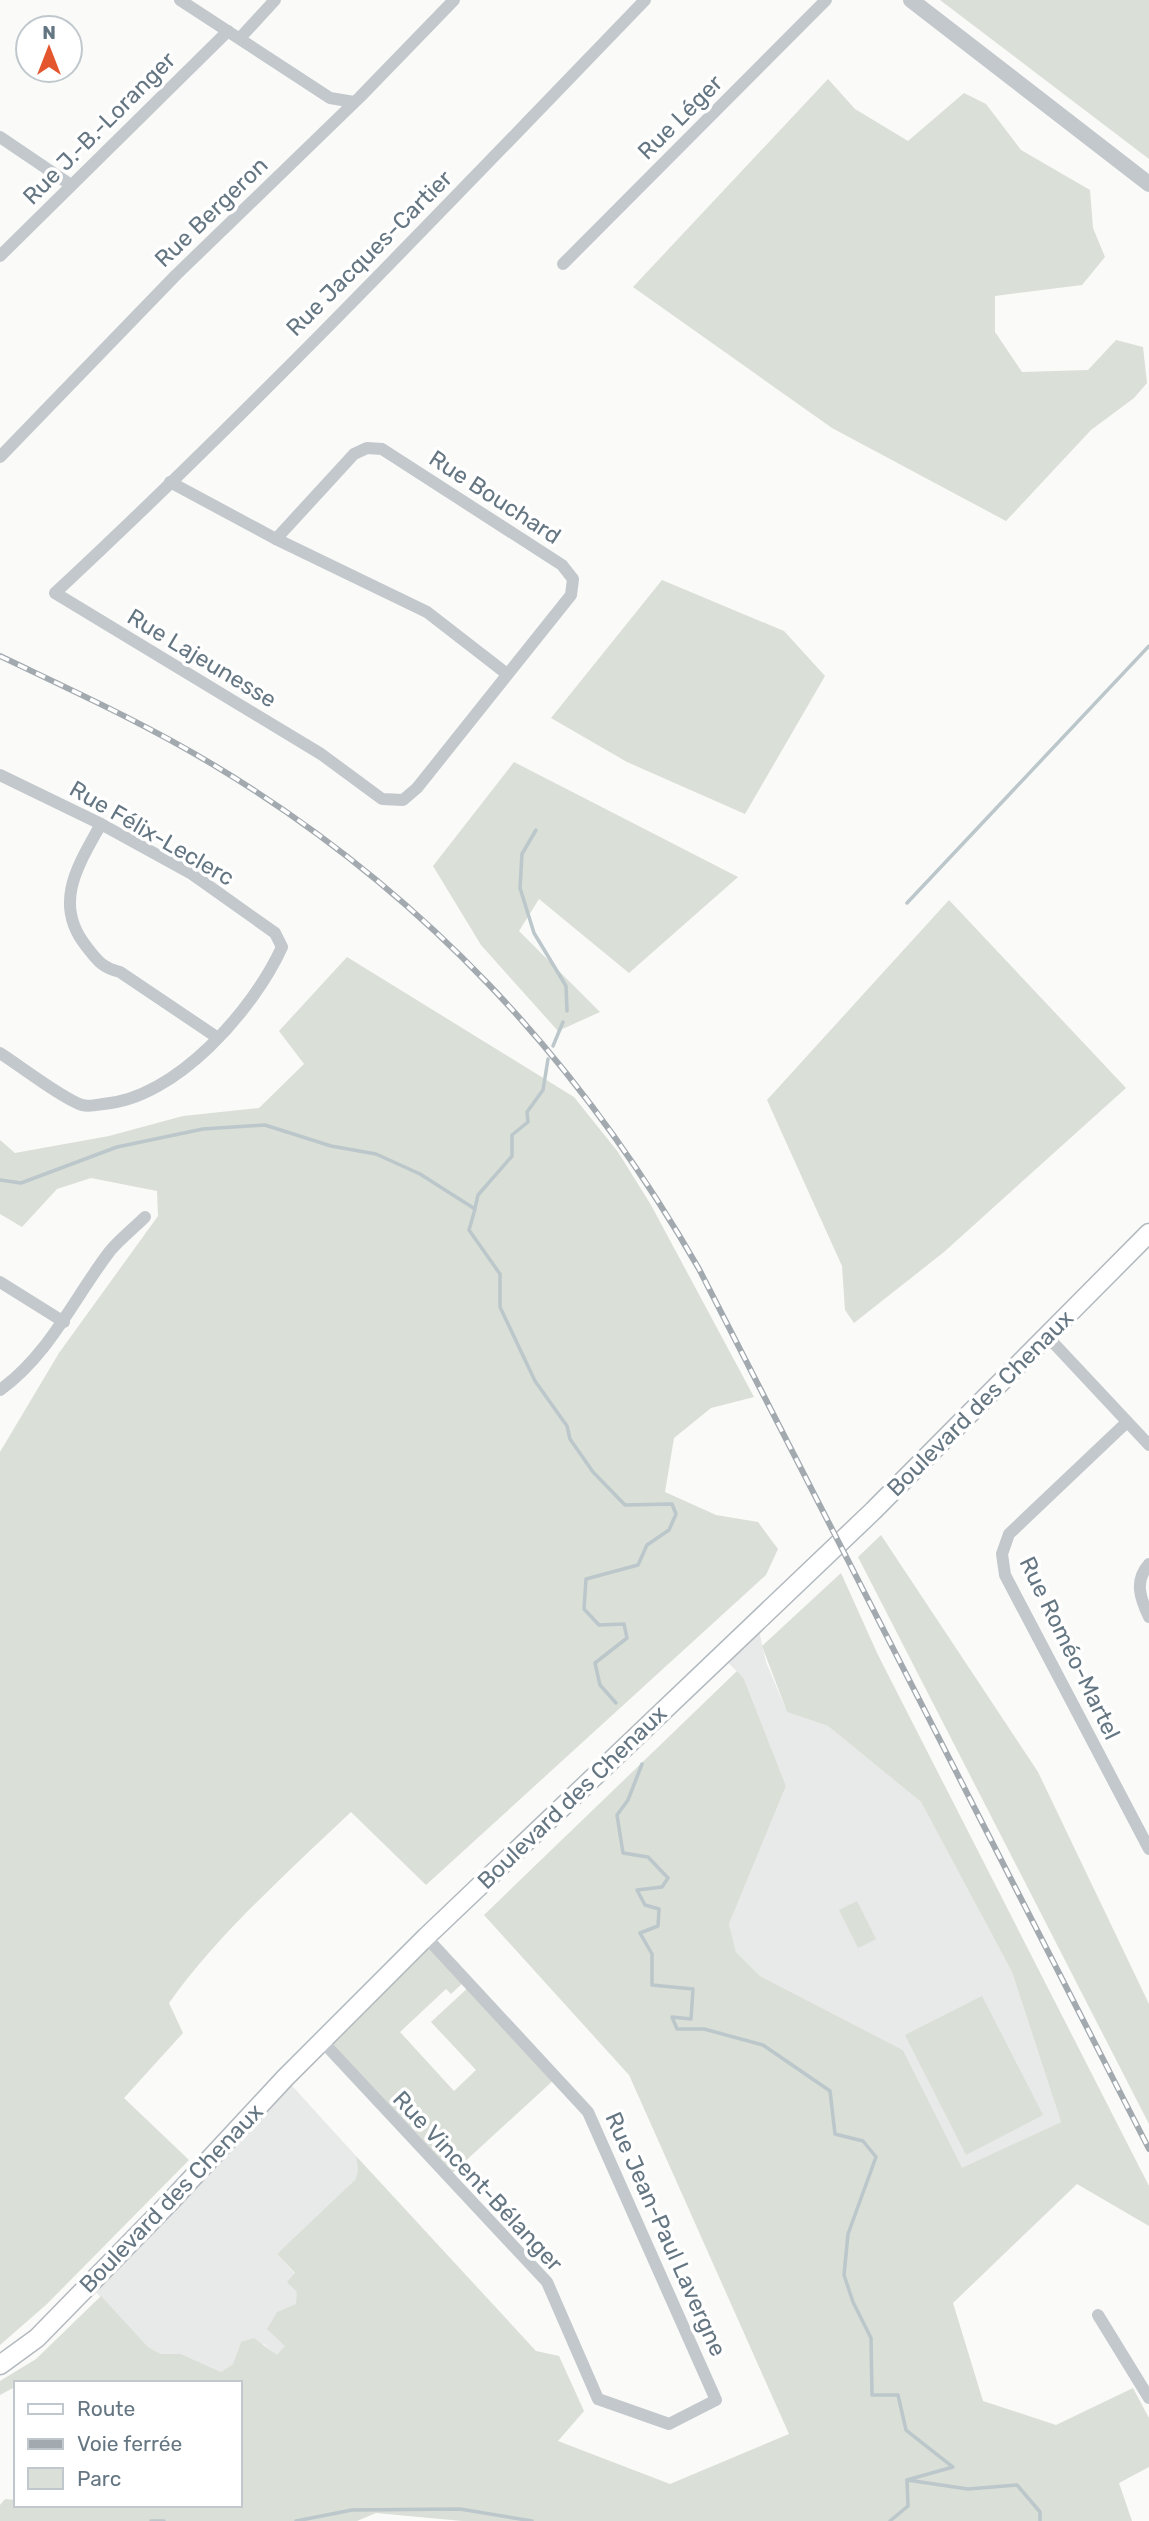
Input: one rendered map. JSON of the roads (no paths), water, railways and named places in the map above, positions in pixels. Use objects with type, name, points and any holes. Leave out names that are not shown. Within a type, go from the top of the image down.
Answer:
[{"type":"main road","name":"Boulevard des Chenaux","points":[[0,2365],[37,2338],[322,2041],[426,1937],[873,1511],[1149,1233]]},
{"type":"street","points":[[180,0],[330,98],[354,102]]},
{"type":"street","points":[[240,38],[275,0]]},
{"type":"street","name":"Rue Bergeron","points":[[0,457],[176,275],[354,102],[454,0]]},
{"type":"street","name":"Rue Jacques-Cartier","points":[[120,532],[436,217],[645,0]]},
{"type":"street","name":"Rue Léger","points":[[563,264],[826,0]]},
{"type":"street","points":[[911,0],[1149,184]]},
{"type":"street","name":"Rue J.-B.-Loranger","points":[[0,256],[228,31]]},
{"type":"street","points":[[0,137],[71,185]]},
{"type":"street","name":"Rue Bouchard","points":[[276,539],[354,454],[367,448],[382,449],[562,565],[573,579],[570,595],[417,788],[403,800]]},
{"type":"street","points":[[170,482],[276,539],[427,612],[507,674]]},
{"type":"street","name":"Rue Lajeunesse","points":[[120,532],[55,593],[321,754],[382,799],[403,800]]},
{"type":"street","name":"Rue Félix-Leclerc","points":[[0,775],[101,824],[192,874],[275,933],[282,947],[270,973],[218,1038],[165,1085],[116,1104],[83,1106],[0,1053]]},
{"type":"street","points":[[101,824],[74,872],[69,898],[78,936],[104,968],[120,972],[218,1038]]},
{"type":"street","points":[[0,1391],[16,1378],[64,1322],[111,1250],[145,1217]]},
{"type":"street","points":[[0,1282],[64,1322]]},
{"type":"street","points":[[1046,1335],[1149,1445]]},
{"type":"street","name":"Rue Roméo-Martel","points":[[1127,1422],[1009,1534],[1002,1555],[1005,1575],[1149,1849]]},
{"type":"street","points":[[1149,1564],[1143,1571],[1139,1588],[1149,1616]]},
{"type":"street","name":"Rue Jean-Paul Lavergne","points":[[426,1937],[588,2112],[716,2400]]},
{"type":"street","name":"Rue Vincent-Bélanger","points":[[322,2041],[547,2282],[598,2399],[669,2424],[716,2400]]},
{"type":"street","points":[[1098,2315],[1149,2398]]},
{"type":"waterway","points":[[907,903],[1149,646]]},
{"type":"waterway","points":[[536,830],[522,854],[520,888],[534,933],[566,986],[567,1011]]},
{"type":"waterway","points":[[553,1046],[563,1022]]},
{"type":"waterway","points":[[475,1208],[478,1195],[512,1156],[512,1135],[528,1122],[527,1112],[543,1090],[548,1059]]},
{"type":"waterway","points":[[0,1180],[21,1183],[117,1147],[203,1129],[265,1125],[331,1146],[376,1154],[420,1174],[475,1209],[469,1230],[500,1274],[500,1307],[535,1381],[567,1426],[570,1439],[593,1472],[625,1505],[672,1504],[676,1514],[669,1530],[647,1545],[638,1565],[586,1579],[584,1609],[599,1625],[624,1624],[627,1638],[595,1663],[600,1685],[616,1703]]},
{"type":"waterway","points":[[642,1764],[628,1800],[617,1815],[623,1853],[648,1857],[668,1878],[662,1887],[637,1890],[645,1905],[659,1909],[658,1926],[640,1933],[652,1954],[652,1985],[693,1989],[691,2019],[672,2017],[677,2029],[704,2029],[763,2045],[830,2091],[835,2134],[863,2141],[876,2157],[848,2234],[844,2275],[853,2302],[871,2338],[872,2395],[898,2395],[906,2430],[953,2467],[907,2480],[968,2489],[1017,2485],[1040,2512],[1040,2521]]},
{"type":"waterway","points":[[890,2521],[908,2506],[907,2480]]},
{"type":"waterway","points":[[296,2521],[352,2510],[460,2509],[532,2521]]},
{"type":"waterway","points":[[151,2521],[164,2521]]},
{"type":"railway","points":[[0,656],[134,721],[212,764],[288,813],[360,866],[426,924],[489,985],[547,1050],[601,1119],[652,1192],[699,1269],[1149,2149]]}]
